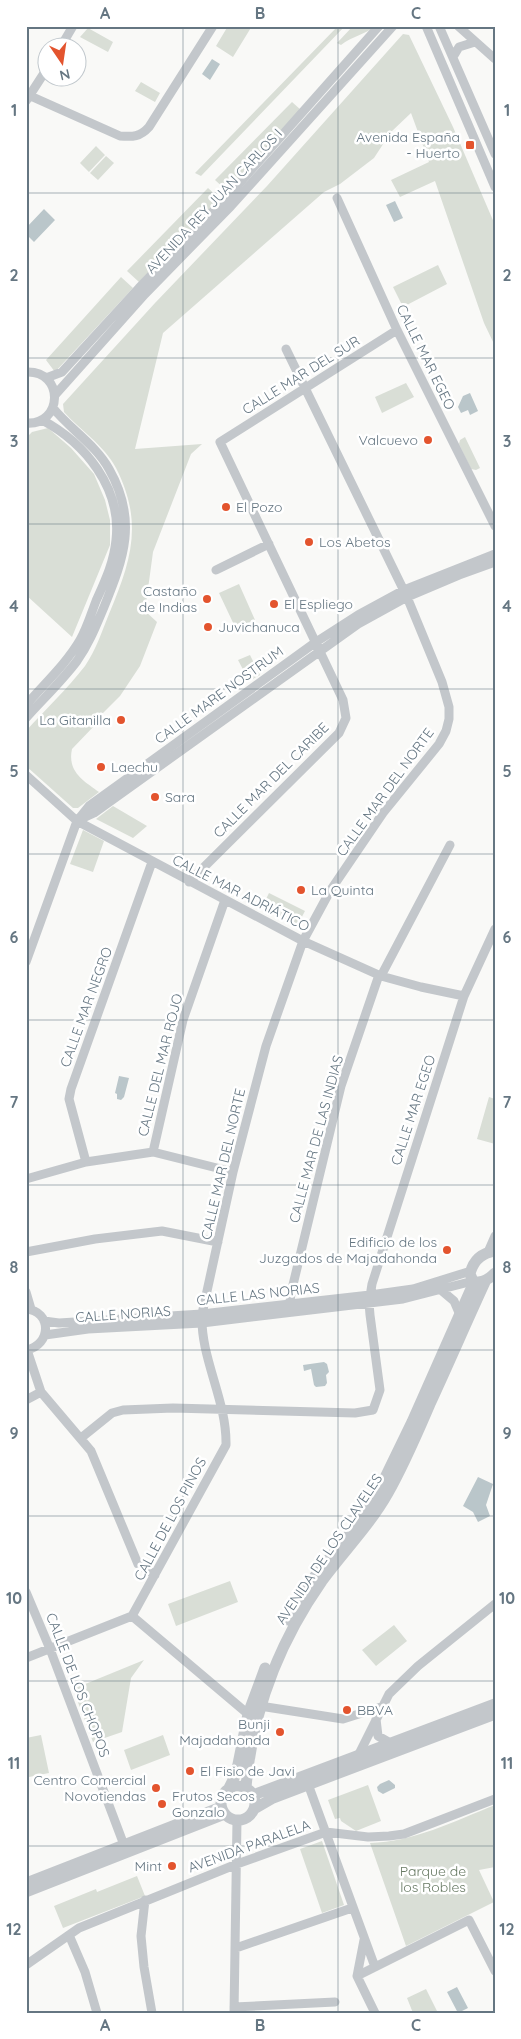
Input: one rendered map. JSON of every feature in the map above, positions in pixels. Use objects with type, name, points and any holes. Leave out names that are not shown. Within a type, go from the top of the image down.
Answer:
[{"type":"street","points":[[66,38],[73,26]]},
{"type":"street","points":[[38,81],[27,97],[120,136],[139,136],[149,127],[213,26]]},
{"type":"street","name":"AVENIDA REY JUAN CARLOS I","points":[[46,378],[62,372],[139,288],[228,196],[379,26]]},
{"type":"street","name":"AVENIDA REY JUAN CARLOS I","points":[[55,395],[145,294],[231,206],[392,26]]},
{"type":"street","points":[[426,26],[495,187]]},
{"type":"street","points":[[439,26],[495,154]]},
{"type":"street","points":[[458,26],[495,59]]},
{"type":"street","points":[[453,57],[458,47],[475,42]]},
{"type":"street","name":"CALLE MAR EGEO","points":[[337,198],[397,330],[495,526]]},
{"type":"street","name":"CALLE MAR DEL SUR","points":[[220,442],[397,330]]},
{"type":"street","name":"CALLE MAR DEL NORTE","points":[[202,1318],[233,1172],[266,1046],[303,941],[330,891],[383,813],[439,744],[446,731],[449,719],[449,707],[442,682],[406,594],[286,348]]},
{"type":"street","points":[[26,372],[40,374],[46,378],[55,395],[53,408],[42,420],[26,423]]},
{"type":"street","points":[[26,718],[76,662],[89,643],[119,570],[126,538],[124,510],[120,492],[109,468],[95,451],[63,421],[53,408]]},
{"type":"street","points":[[26,705],[69,656],[80,639],[110,567],[116,539],[115,512],[111,496],[101,474],[87,456],[56,427],[42,420]]},
{"type":"street","name":"CALLE MAR DEL CARIBE","points":[[189,882],[339,733],[346,718],[343,700],[220,442]]},
{"type":"street","points":[[216,570],[269,544]]},
{"type":"street","name":"CALLE MARE NOSTRUM","points":[[77,821],[94,812],[318,646],[406,594],[495,554]]},
{"type":"street","name":"CALLE MARE NOSTRUM","points":[[406,594],[495,562]]},
{"type":"street","name":"CALLE MAR ADRIÁTICO","points":[[26,775],[77,821],[303,941],[380,975],[421,987],[464,996]]},
{"type":"street","points":[[26,962],[77,821]]},
{"type":"street","name":"CALLE MAR DE LAS INDIAS","points":[[289,1308],[341,1086],[380,975],[450,845]]},
{"type":"street","name":"CALLE MAR NEGRO","points":[[86,1162],[69,1099],[71,1089],[152,862]]},
{"type":"street","name":"CALLE DEL MAR ROJO","points":[[153,1152],[183,1020],[225,900]]},
{"type":"street","name":"CALLE MAR EGEO","points":[[370,1299],[375,1275],[464,996],[495,929]]},
{"type":"street","points":[[26,1179],[86,1162],[153,1152],[233,1172]]},
{"type":"street","points":[[26,1252],[162,1231],[218,1242]]},
{"type":"street","points":[[80,1438],[112,1413],[123,1410],[173,1408],[355,1413],[373,1410],[380,1390],[370,1299],[413,1288],[480,1277],[475,1262],[491,1252],[495,1236]]},
{"type":"street","name":"CALLE NORIAS","points":[[45,1334],[370,1299],[403,1299],[441,1290],[480,1277]]},
{"type":"street","name":"AVENIDA DE LOS CLAVELES","points":[[229,1788],[236,1774],[248,1714],[268,1661],[291,1615],[315,1576],[358,1523],[379,1490],[480,1277]]},
{"type":"street","name":"AVENIDA DE LOS CLAVELES","points":[[250,1791],[254,1731],[274,1664],[299,1617],[323,1581],[366,1527],[388,1493],[420,1428],[480,1277]]},
{"type":"street","points":[[441,1290],[454,1301],[460,1316]]},
{"type":"street","points":[[26,1292],[28,1309],[36,1312],[44,1321],[45,1334],[39,1345],[27,1350],[42,1392],[91,1451],[138,1564],[155,1575]]},
{"type":"street","name":"CALLE LAS NORIAS","points":[[44,1321],[58,1323],[202,1318]]},
{"type":"street","name":"CALLE DE LOS PINOS","points":[[132,1616],[226,1445],[222,1409],[202,1318]]},
{"type":"street","points":[[26,1400],[42,1392]]},
{"type":"street","name":"CALLE DE LOS CHOPOS","points":[[26,1592],[50,1649],[124,1845]]},
{"type":"street","points":[[358,1756],[389,1694],[411,1672],[495,1604]]},
{"type":"street","points":[[26,1658],[132,1616],[248,1714]]},
{"type":"street","points":[[223,1810],[222,1796],[229,1788],[237,1786],[250,1791],[392,1744],[495,1704]]},
{"type":"street","points":[[260,1706],[343,1719],[381,1707]]},
{"type":"street","points":[[237,1820],[247,1817],[254,1809],[273,1798],[495,1714]]},
{"type":"street","points":[[376,1719],[378,1736],[392,1744]]},
{"type":"street","points":[[308,1784],[375,1967]]},
{"type":"street","points":[[250,1791],[254,1809]]},
{"type":"street","name":"AVENIDA PARALELA","points":[[26,1965],[79,1928],[237,1864],[326,1832],[368,1837],[404,1834],[495,1799]]},
{"type":"street","points":[[26,1883],[124,1845],[223,1810]]},
{"type":"street","points":[[223,1810],[237,1820]]},
{"type":"street","points":[[26,1892],[223,1810]]},
{"type":"street","points":[[237,1820],[234,2010],[335,2002]]},
{"type":"street","points":[[145,1900],[140,1936],[152,2013]]},
{"type":"street","points":[[236,1948],[352,1908]]},
{"type":"street","points":[[356,1976],[469,1920],[495,1971]]},
{"type":"street","points":[[69,1935],[85,1972],[97,2013]]},
{"type":"street","points":[[364,1940],[356,1976],[375,2013]]},
{"type":"green space","points":[[228,26],[252,26],[233,57],[216,46]]},
{"type":"green space","points":[[338,26],[345,26],[201,176],[195,173]]},
{"type":"green space","points":[[353,26],[375,26],[341,45],[337,43]]},
{"type":"green space","points":[[88,28],[113,42],[108,52],[88,41],[88,38],[80,37]]},
{"type":"green space","points":[[403,34],[409,35],[453,127],[495,225],[495,346],[484,323],[435,181],[400,197],[391,180],[429,162],[411,113],[391,132],[374,158],[340,184],[324,192],[163,333],[135,449],[202,444],[191,454],[153,552],[145,611],[157,622],[140,666],[120,696],[72,749],[71,757],[74,770],[83,780],[99,792],[78,808],[73,808],[26,766],[26,731],[78,675],[92,654],[123,577],[131,542],[132,524],[125,488],[116,468],[99,445],[64,412],[63,404],[155,303],[267,186]]},
{"type":"green space","points":[[141,82],[160,93],[155,102],[135,91]]},
{"type":"green space","points":[[292,102],[301,110],[227,191],[215,180]]},
{"type":"green space","points":[[96,146],[105,155],[89,172],[80,163]]},
{"type":"green space","points":[[106,156],[114,163],[98,180],[90,173]]},
{"type":"green space","points":[[208,188],[220,199],[139,282],[127,271]]},
{"type":"green space","points":[[438,265],[447,284],[403,307],[393,287]]},
{"type":"green space","points":[[121,277],[133,288],[55,372],[46,360]]},
{"type":"green space","points":[[406,383],[414,397],[382,413],[375,397]]},
{"type":"green space","points":[[48,428],[71,448],[94,474],[105,500],[110,520],[110,545],[72,637],[26,595],[26,438],[32,432]]},
{"type":"green space","points":[[465,437],[480,468],[476,470],[471,469],[459,444],[460,440]]},
{"type":"green space","points":[[239,584],[255,620],[236,629],[219,593]]},
{"type":"green space","points":[[250,655],[260,675],[249,681],[238,660]]},
{"type":"green space","points":[[113,806],[147,826],[133,838],[96,819]]},
{"type":"green space","points":[[83,830],[104,841],[93,872],[70,864]]},
{"type":"green space","points":[[269,893],[305,911],[297,926],[262,907]]},
{"type":"green space","points":[[489,1097],[495,1099],[495,1144],[477,1139]]},
{"type":"green space","points":[[230,1581],[238,1602],[176,1626],[168,1604]]},
{"type":"green space","points":[[394,1625],[407,1641],[376,1666],[362,1650]]},
{"type":"green space","points":[[144,1660],[131,1678],[122,1732],[93,1742],[73,1689]]},
{"type":"green space","points":[[41,1735],[49,1773],[29,1777],[26,1764],[26,1738]]},
{"type":"green space","points":[[163,1735],[170,1755],[131,1770],[124,1750]]},
{"type":"green space","points":[[368,1785],[381,1821],[356,1831],[341,1821],[340,1818],[335,1819],[328,1800]]},
{"type":"green space","name":"Parque de los Robles","points":[[495,1805],[495,1867],[479,1870],[494,1902],[406,1946],[370,1843],[386,1842],[418,1835]]},
{"type":"green space","points":[[322,1841],[344,1905],[322,1913],[300,1849]]},
{"type":"green space","points":[[137,1876],[145,1896],[63,1928],[54,1906],[96,1889],[97,1892]]},
{"type":"green space","points":[[426,1989],[438,2013],[413,2013],[407,1998]]},
{"type":"shaded area","points":[[212,59],[220,64],[210,80],[202,74]]},
{"type":"shaded area","points":[[395,201],[403,218],[394,222],[386,205]]},
{"type":"shaded area","points":[[44,209],[55,220],[34,242],[26,234],[26,228]]},
{"type":"shaded area","points":[[470,393],[478,411],[470,415],[468,410],[461,413],[458,407],[463,396]]},
{"type":"shaded area","points":[[119,1076],[129,1078],[124,1097],[121,1100],[117,1099],[117,1094],[115,1093]]},
{"type":"shaded area","points":[[324,1362],[327,1364],[329,1372],[326,1375],[327,1383],[325,1386],[316,1387],[311,1369],[304,1371],[303,1365]]},
{"type":"shaded area","points":[[478,1477],[493,1484],[486,1505],[490,1516],[478,1522],[473,1512],[463,1506]]},
{"type":"shaded area","points":[[389,1780],[395,1785],[395,1788],[383,1794],[378,1791],[377,1787],[380,1784]]},
{"type":"shaded area","points":[[457,1987],[468,2008],[458,2013],[447,1992]]},
{"type":"place","name":"Avenida España - Huerto","points":[[470,145]]},
{"type":"place","name":"Valcuevo","points":[[428,440]]},
{"type":"place","name":"El Pozo","points":[[226,507]]},
{"type":"place","name":"Los Abetos","points":[[309,542]]},
{"type":"place","name":"Castaño de Indias","points":[[207,599]]},
{"type":"place","name":"El Espliego","points":[[274,604]]},
{"type":"place","name":"Juvichanuca","points":[[208,627]]},
{"type":"place","name":"La Gitanilla","points":[[121,720]]},
{"type":"place","name":"Laechu","points":[[101,767]]},
{"type":"place","name":"Sara","points":[[155,797]]},
{"type":"place","name":"La Quinta","points":[[301,890]]},
{"type":"place","name":"Edificio de los Juzgados de Majadahonda","points":[[447,1250]]},
{"type":"place","name":"BBVA","points":[[347,1710]]},
{"type":"place","name":"Bunji Majadahonda","points":[[280,1732]]},
{"type":"place","name":"El Fisio de Javi","points":[[190,1771]]},
{"type":"place","name":"Centro Comercial Novotiendas","points":[[156,1788]]},
{"type":"place","name":"Frutos Secos Gonzalo","points":[[162,1804]]},
{"type":"place","name":"Mint","points":[[172,1866]]}]
